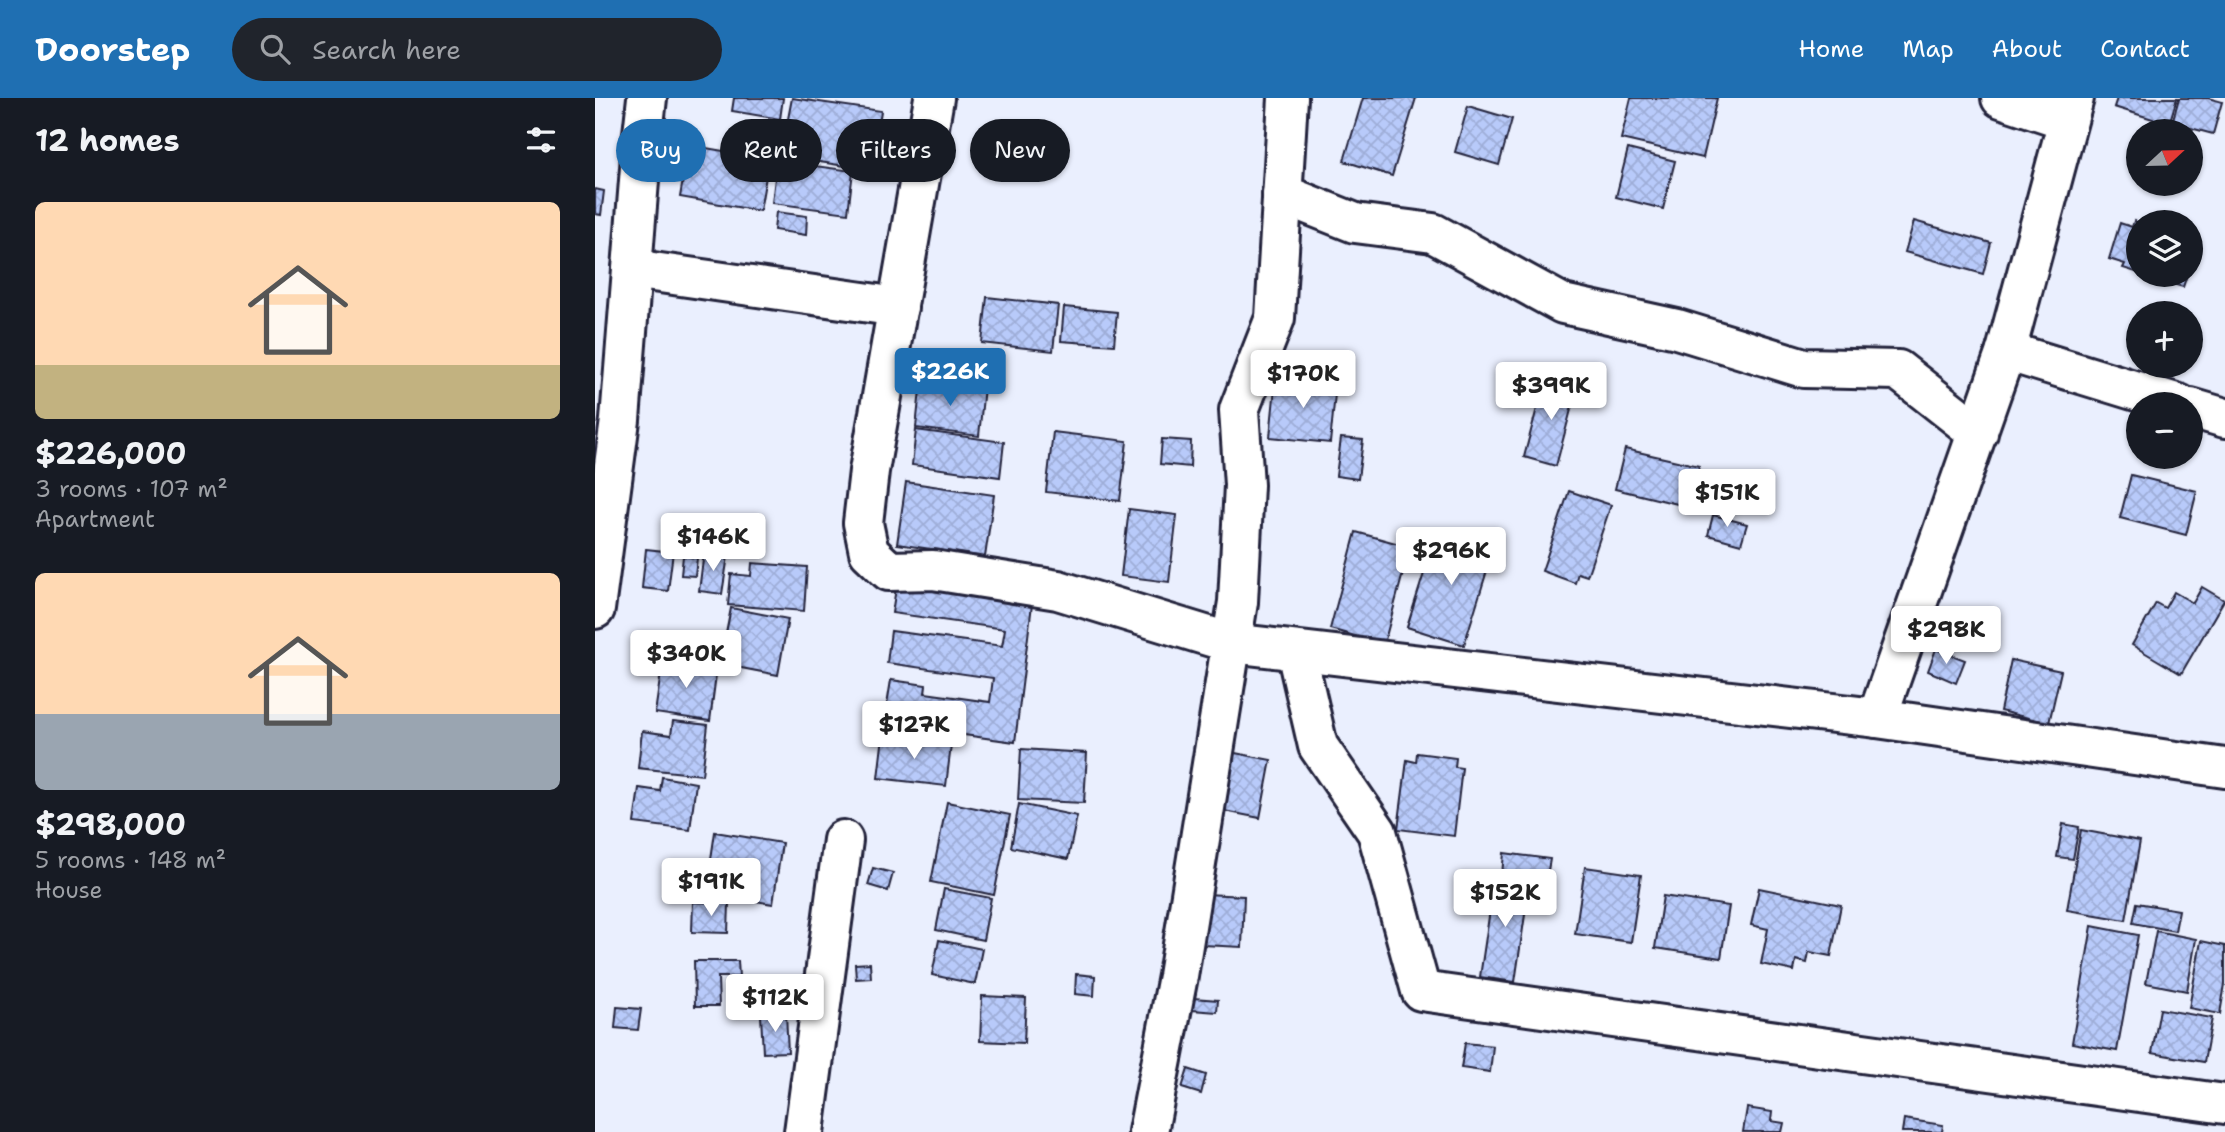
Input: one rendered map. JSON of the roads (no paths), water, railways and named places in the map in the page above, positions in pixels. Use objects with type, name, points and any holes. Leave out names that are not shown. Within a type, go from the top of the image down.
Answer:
[{"type":"street","points":[[595,609],[620,420],[647,98]]},
{"type":"street","points":[[934,98],[869,471],[863,523],[869,552],[889,571],[933,570],[1058,590],[1231,643],[1877,718],[2224,764]]},
{"type":"street","points":[[1148,1132],[1178,976],[1238,602],[1244,485],[1240,410],[1275,318],[1288,98]]},
{"type":"street","points":[[1877,718],[2007,351],[2041,229],[2070,109],[2001,98]]},
{"type":"street","points":[[1282,194],[1355,223],[1433,233],[1563,304],[1677,329],[1804,368],[1898,370],[1978,433]]},
{"type":"street","points":[[632,269],[898,307]]},
{"type":"street","points":[[2007,351],[2140,392]]},
{"type":"street","points":[[2203,412],[2225,418]]},
{"type":"street","points":[[1296,651],[1318,746],[1377,832],[1421,991],[2225,1104]]},
{"type":"street","points":[[804,1132],[843,840]]}]
